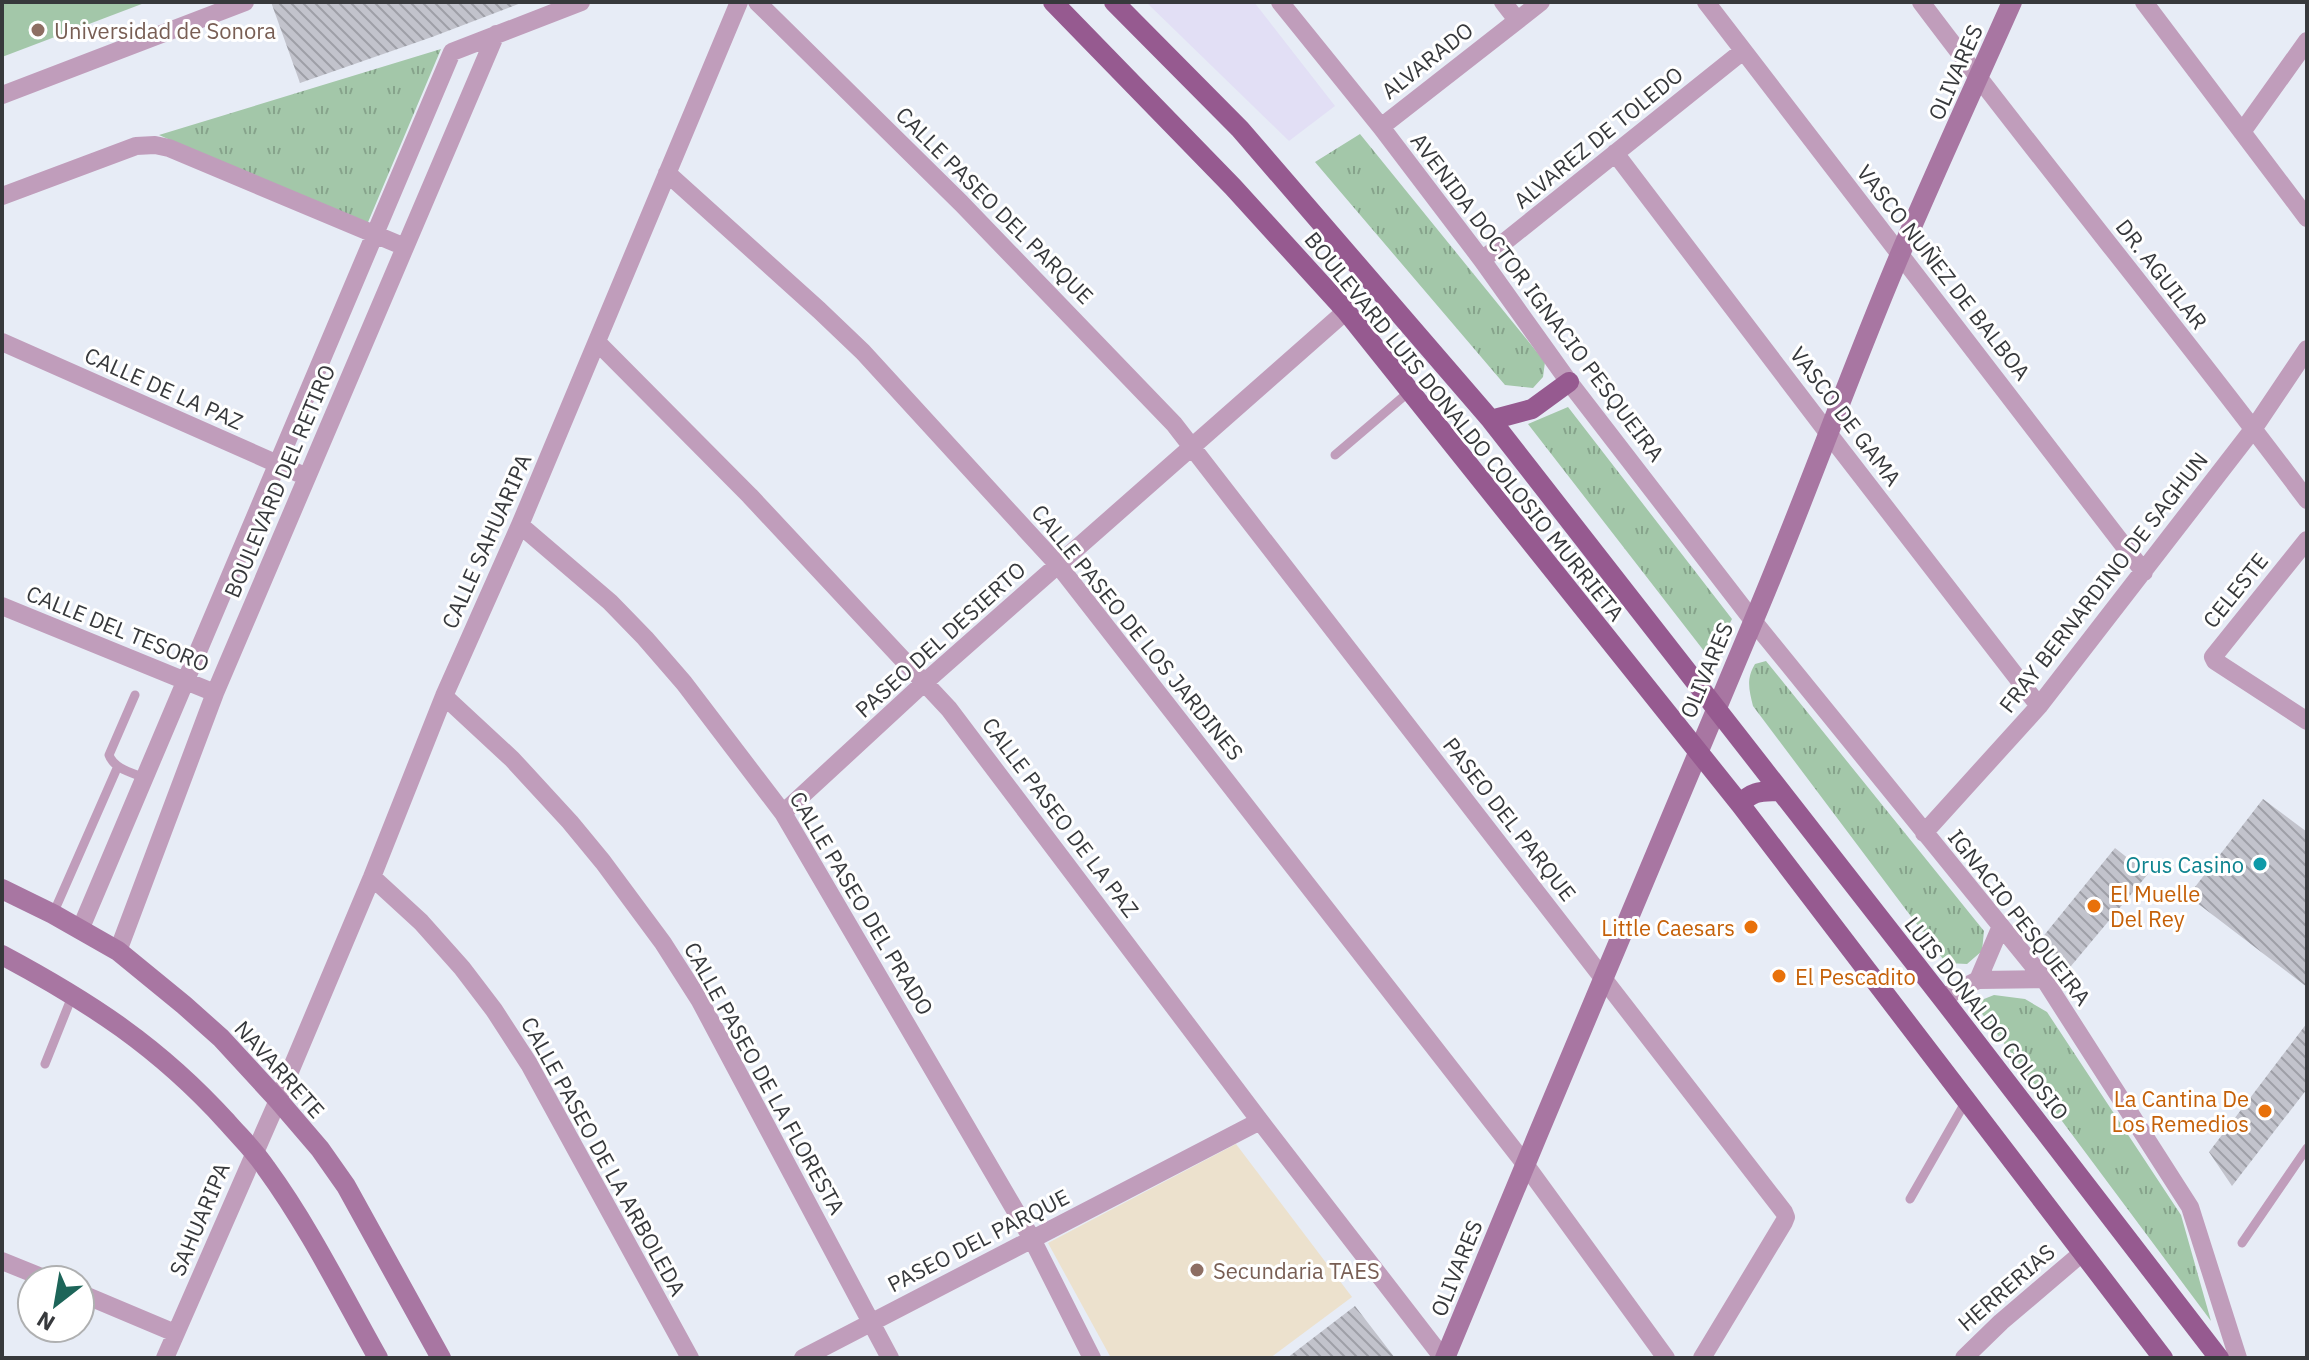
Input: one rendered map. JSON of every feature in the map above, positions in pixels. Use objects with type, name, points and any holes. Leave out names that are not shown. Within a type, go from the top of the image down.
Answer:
[{"type":"main road","name":"BOULEVARD LUIS DONALDO COLOSIO MURRIETA","points":[[1053,2],[1233,187],[1346,311],[1698,751]]},
{"type":"main road","name":"BOULEVARD LUIS DONALDO COLOSIO MURRIETA","points":[[1114,2],[1250,140],[1491,420],[1716,708]]},
{"type":"main road","name":"OLIVARES","points":[[1444,1358],[1754,622],[1900,253],[2012,2]]},
{"type":"main road","points":[[1491,420],[1532,409],[1569,382]]},
{"type":"main road","name":"LUIS DONALDO COLOSIO","points":[[1716,708],[2219,1358]]},
{"type":"main road","points":[[1698,751],[2163,1358]]},
{"type":"main road","points":[[1740,804],[1750,794],[1779,791]]},
{"type":"main road","name":"NAVARRETE","points":[[2,889],[118,951],[221,1038],[320,1149],[346,1186],[441,1358]]},
{"type":"main road","points":[[2,955],[73,994],[170,1064],[203,1096],[254,1152],[298,1218],[378,1358]]},
{"type":"street","points":[[2,95],[245,2]]},
{"type":"street","points":[[496,34],[581,2]]},
{"type":"street","name":"CALLE SAHUARIPA","points":[[278,1100],[444,696],[520,525],[739,2]]},
{"type":"street","name":"CALLE PASEO DEL PARQUE","points":[[757,2],[961,203],[1150,398],[1192,448]]},
{"type":"street","name":"AVENIDA DOCTOR IGNACIO PESQUEIRA","points":[[1280,2],[1381,127],[1569,382],[1754,622]]},
{"type":"street","points":[[1503,2],[1517,20]]},
{"type":"street","name":"ALVARADO","points":[[1381,127],[1541,2]]},
{"type":"street","name":"VASCO NUÑEZ DE BALBOA","points":[[1706,2],[2144,572]]},
{"type":"street","name":"DR. AGUILAR","points":[[1921,2],[2307,500]]},
{"type":"street","points":[[2144,2],[2307,218]]},
{"type":"street","name":"BOULEVARD DEL RETIRO","points":[[80,930],[451,54],[496,34]]},
{"type":"street","name":"BOULEVARD DEL RETIRO","points":[[118,951],[215,693],[496,34]]},
{"type":"street","points":[[2242,132],[2307,41]]},
{"type":"street","name":"ALVAREZ DE TOLEDO","points":[[1482,260],[1743,51]]},
{"type":"street","points":[[2,196],[136,146],[155,145],[169,148],[405,247]]},
{"type":"street","name":"VASCO DE GAMA","points":[[1615,153],[2039,706]]},
{"type":"street","name":"CALLE PASEO DE LOS JARDINES","points":[[667,173],[863,352],[1059,566],[1525,1164],[1666,1358]]},
{"type":"street","name":"PASEO DEL DESIERTO","points":[[783,813],[925,682],[1346,311]]},
{"type":"street","name":"CALLE DE LA PAZ","points":[[2,342],[307,477]]},
{"type":"street","name":"CALLE PASEO DE LA PAZ","points":[[597,342],[750,496],[925,682],[1444,1358]]},
{"type":"street","name":"FRAY BERNARDINO DE SAGHUN","points":[[1924,833],[2039,706],[2254,428],[2307,349]]},
{"type":"street","name":"PASEO DEL PARQUE","points":[[1192,448],[1784,1212],[1784,1222],[1702,1358]]},
{"type":"street","name":"CALLE PASEO DEL PRADO","points":[[520,525],[610,602],[645,638],[684,683],[783,813],[1032,1239],[1092,1358]]},
{"type":"street","name":"CELESTE","points":[[2307,540],[2213,657],[2307,721]]},
{"type":"street","name":"CALLE DEL TESORO","points":[[2,606],[215,693]]},
{"type":"street","name":"IGNACIO PESQUEIRA","points":[[1754,622],[2044,979],[2190,1207],[2238,1358]]},
{"type":"street","name":"CALLE PASEO DE LA FLORESTA","points":[[444,696],[512,759],[570,822],[663,943],[700,1001],[890,1358]]},
{"type":"street","name":"CALLE PASEO DE LA ARBOLEDA","points":[[372,877],[421,922],[494,1010],[529,1064],[690,1358]]},
{"type":"street","points":[[1978,980],[2001,926]]},
{"type":"street","points":[[1942,998],[1978,980],[2044,979]]},
{"type":"street","name":"SAHUARIPA","points":[[165,1358],[278,1100]]},
{"type":"street","name":"PASEO DEL PARQUE","points":[[803,1358],[1260,1121]]},
{"type":"street","name":"HERRERIAS","points":[[1964,1358],[2082,1253]]},
{"type":"street","points":[[96,1300],[175,1333]]},
{"type":"lane","points":[[1335,455],[1410,391]]},
{"type":"lane","points":[[135,695],[109,755],[118,766],[145,778]]},
{"type":"lane","points":[[53,914],[118,766]]},
{"type":"lane","points":[[45,1064],[73,994]]},
{"type":"lane","points":[[1910,1199],[1966,1100]]},
{"type":"lane","points":[[2242,1243],[2307,1148]]},
{"type":"shaded area","points":[[1146,2],[1254,2],[1335,106],[1289,141]]},
{"type":"shaded area","name":"Secundaria TAES","points":[[1236,1144],[1352,1297],[1270,1358],[1111,1358],[1048,1243]]},
{"type":"green space","name":"Universidad de Sonora","points":[[2,2],[147,2],[2,57]]},
{"type":"green space","points":[[441,49],[366,227],[159,135]]},
{"type":"green space","points":[[1360,134],[1545,362],[1543,377],[1533,388],[1505,385],[1315,162]]},
{"type":"green space","points":[[1568,407],[1732,619],[1711,660],[1528,424]]},
{"type":"green space","points":[[1766,661],[1984,931],[1982,951],[1967,964],[1946,963],[1753,706],[1750,675],[1755,664]]},
{"type":"green space","points":[[1994,995],[2025,999],[2047,1012],[2181,1215],[2211,1321],[1974,1003]]},
{"type":"building","points":[[271,2],[521,2],[521,3],[300,83]]},
{"type":"building","name":"Orus Casino","points":[[2263,799],[2307,832],[2307,987],[2188,896]]},
{"type":"building","name":"El Muelle Del Rey","points":[[2115,848],[2148,874],[2066,972],[2041,939]]},
{"type":"building","name":"La Cantina De Los Remedios","points":[[2307,1023],[2307,1089],[2232,1186],[2209,1152]]},
{"type":"building","points":[[1355,1306],[1395,1358],[1287,1358]]},
{"type":"place","name":"Universidad de Sonora","points":[[38,30]]},
{"type":"place","name":"Orus Casino","points":[[2260,864]]},
{"type":"place","name":"El Muelle Del Rey","points":[[2094,906]]},
{"type":"place","name":"Little Caesars","points":[[1751,927]]},
{"type":"place","name":"El Pescadito","points":[[1779,976]]},
{"type":"place","name":"La Cantina De Los Remedios","points":[[2265,1111]]},
{"type":"place","name":"Secundaria TAES","points":[[1197,1270]]}]
